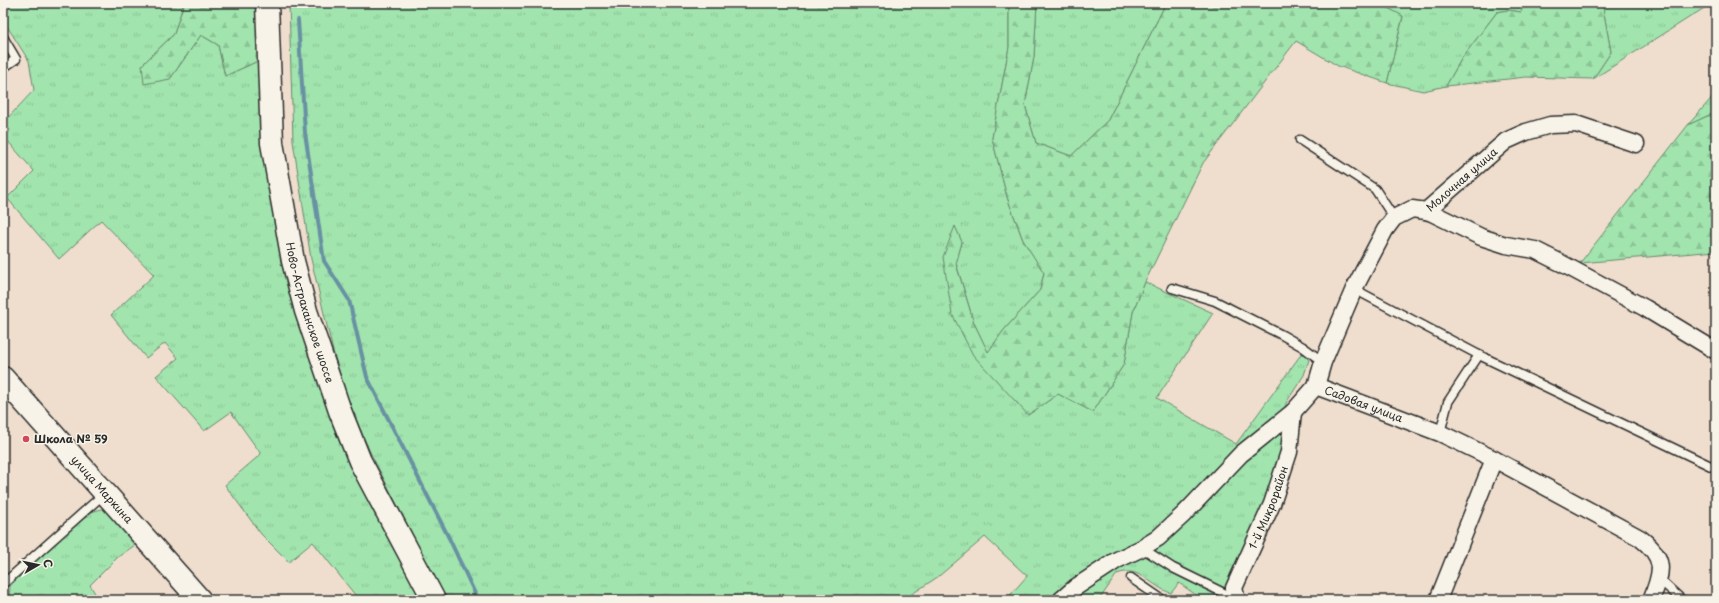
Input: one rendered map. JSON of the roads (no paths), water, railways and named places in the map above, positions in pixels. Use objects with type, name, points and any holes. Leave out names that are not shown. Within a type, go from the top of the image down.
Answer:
[{"type":"main road","name":"Ново-Астраханское шоссе","points":[[267,3],[272,143],[293,261],[306,311],[340,411],[360,461],[434,600]]},
{"type":"main road","name":"улица Маркина","points":[[3,378],[200,600]]},
{"type":"street","name":"Молочная улица","points":[[1316,386],[1323,362],[1354,289],[1385,230],[1394,218],[1412,209],[1426,212],[1506,141],[1526,132],[1550,125],[1576,124],[1636,144]]},
{"type":"street","points":[[1426,212],[1432,213],[1481,237],[1506,245],[1535,250],[1548,256],[1645,308],[1716,351]]},
{"type":"street","name":"Садовая улица","points":[[1061,600],[1076,587],[1117,560],[1142,548],[1158,538],[1184,514],[1241,454],[1293,412],[1316,386],[1440,433],[1494,459],[1640,538],[1655,551],[1660,560],[1658,578]]},
{"type":"street","name":"1-й Микрорайон","points":[[1236,599],[1234,588],[1272,504],[1289,452],[1293,412]]},
{"type":"street","points":[[1438,600],[1494,459]]},
{"type":"street","points":[[1651,600],[1658,578]]},
{"type":"lane","points":[[3,37],[16,59],[3,68]]},
{"type":"lane","points":[[1300,140],[1375,189],[1394,218]]},
{"type":"lane","points":[[1172,288],[1215,301],[1282,335],[1303,347],[1323,362]]},
{"type":"lane","points":[[1354,289],[1479,355],[1716,467]]},
{"type":"lane","points":[[1440,433],[1448,402],[1479,355]]},
{"type":"lane","points":[[3,584],[105,493]]},
{"type":"lane","points":[[1142,548],[1172,568],[1236,599]]},
{"type":"lane","points":[[1131,578],[1163,600]]},
{"type":"lane","points":[[1658,578],[1682,600]]},
{"type":"waterway","points":[[298,20],[305,133],[324,261],[349,300],[367,377],[449,538],[478,600]]},
{"type":"place","name":"Школа № 59","points":[[26,439]]}]
